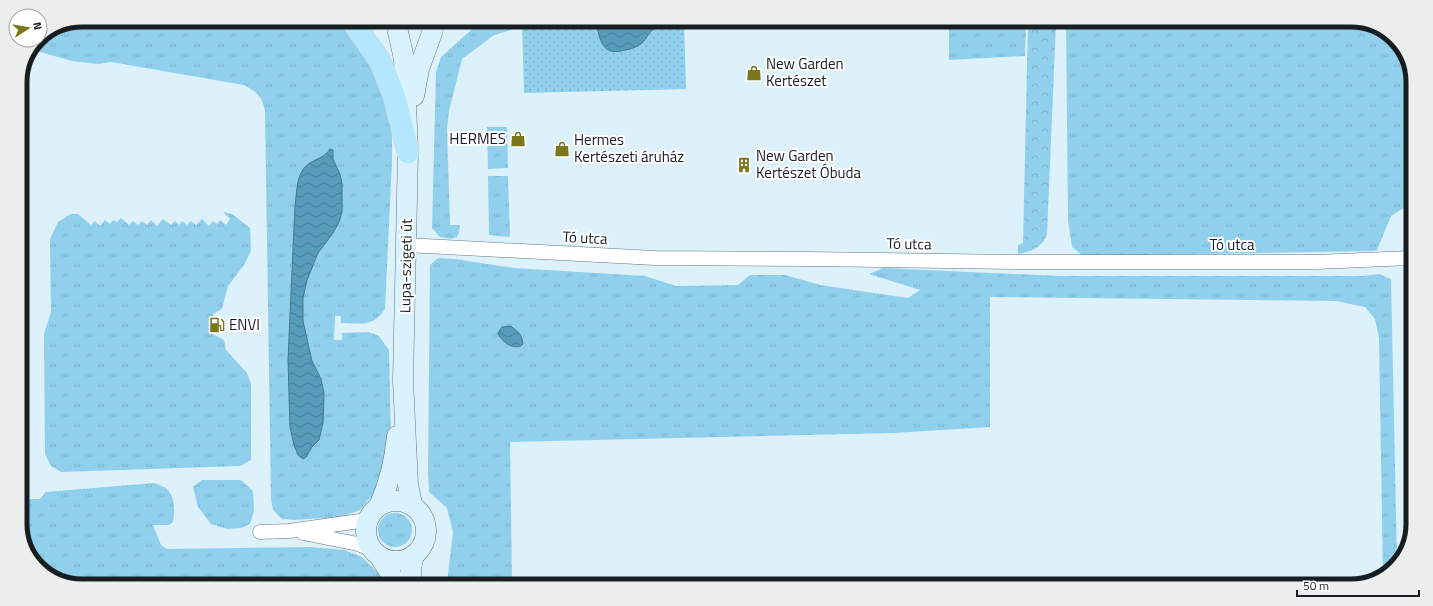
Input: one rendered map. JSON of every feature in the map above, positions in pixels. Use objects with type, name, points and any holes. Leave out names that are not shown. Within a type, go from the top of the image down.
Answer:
[{"type":"main road","points":[[356,27],[380,61],[394,96],[408,152]]},
{"type":"street","name":"Lupa-szigeti út","points":[[393,27],[404,59],[408,152],[403,380],[408,486],[412,504],[424,519],[427,529],[426,539],[421,548],[414,555],[411,568],[411,579]]},
{"type":"street","points":[[393,27],[406,36],[414,37],[426,34],[435,27]]},
{"type":"street","name":"Lupa-szigeti út","points":[[408,152],[413,100],[419,69],[436,27]]},
{"type":"street","name":"Tó utca","points":[[406,245],[655,258],[1015,262],[1308,262],[1406,258]]},
{"type":"street","name":"Lupa-szigeti út","points":[[367,520],[370,514],[380,504],[386,492],[396,453],[403,380]]},
{"type":"street","points":[[380,504],[396,500],[412,504]]},
{"type":"street","points":[[260,532],[289,531],[367,520],[366,535],[393,579]]},
{"type":"street","points":[[289,531],[334,538],[358,544],[389,560],[406,560],[414,555]]},
{"type":"green space","points":[[75,27],[343,27],[359,42],[375,63],[392,131],[385,309],[376,319],[371,322],[361,324],[341,323],[341,316],[335,316],[334,340],[342,340],[342,333],[369,332],[379,336],[389,350],[391,437],[376,494],[368,500],[360,510],[341,517],[294,520],[282,519],[273,510],[271,499],[265,111],[260,98],[256,92],[244,85],[111,62],[98,64],[72,61],[37,51],[39,48],[48,48],[48,39],[55,34]]},
{"type":"green space","points":[[473,27],[520,27],[494,35],[462,59],[449,111],[447,129],[450,225],[460,225],[457,237],[451,239],[440,237],[432,228],[436,72],[441,57]]},
{"type":"green space","points":[[522,27],[684,27],[686,89],[524,93]]},
{"type":"green space","points":[[949,27],[1026,27],[1025,56],[949,60]]},
{"type":"green space","points":[[1028,27],[1056,27],[1047,234],[1039,246],[1027,252],[1018,254],[1018,245],[1023,243]]},
{"type":"green space","points":[[1066,27],[1362,28],[1378,34],[1387,41],[1397,52],[1403,64],[1406,79],[1406,207],[1391,216],[1377,250],[1083,256],[1072,247],[1068,220]]},
{"type":"green space","points":[[487,127],[507,127],[508,168],[488,169]]},
{"type":"green space","points":[[488,176],[508,176],[510,237],[489,235]]},
{"type":"green space","points":[[223,212],[232,214],[250,228],[251,251],[244,265],[228,286],[222,309],[213,314],[213,334],[224,340],[226,350],[247,373],[251,384],[251,460],[240,466],[61,472],[51,466],[45,454],[44,334],[51,312],[50,239],[58,222],[71,214],[78,214],[91,225],[95,221],[100,226],[105,220],[110,224],[113,220],[117,222],[121,218],[129,225],[133,221],[138,225],[142,221],[147,225],[151,220],[157,226],[163,219],[171,225],[175,221],[179,225],[182,221],[187,225],[191,221],[196,225],[202,219],[209,226],[213,221],[217,224],[220,220],[226,225],[230,219]]},
{"type":"green space","points":[[438,258],[455,259],[514,268],[645,276],[676,286],[738,285],[750,275],[785,275],[820,285],[908,298],[920,290],[869,274],[883,268],[1059,276],[1363,276],[1379,274],[1391,279],[1397,554],[1383,568],[1379,338],[1375,319],[1365,307],[1336,301],[990,297],[990,427],[894,433],[510,442],[512,579],[447,579],[453,532],[447,508],[429,492],[430,265]]},
{"type":"green space","points":[[202,480],[241,480],[253,491],[254,511],[250,524],[241,528],[227,529],[211,524],[198,507],[193,487]]},
{"type":"green space","points":[[154,483],[166,488],[169,491],[174,504],[173,522],[169,525],[153,525],[161,545],[167,549],[309,547],[344,550],[362,557],[376,571],[387,579],[71,578],[55,572],[43,563],[34,551],[30,542],[27,527],[27,499],[40,499],[46,492]]},
{"type":"green space","points":[[395,513],[407,518],[412,530],[407,542],[395,547],[383,542],[378,530],[383,518]]},
{"type":"water","points":[[597,27],[659,27],[652,30],[642,43],[636,47],[617,52],[607,49],[603,45]]},
{"type":"water","points":[[330,149],[333,150],[333,159],[340,174],[342,184],[342,212],[333,233],[318,253],[307,280],[303,298],[303,321],[312,361],[321,379],[324,393],[323,423],[319,440],[303,459],[298,455],[290,427],[288,360],[295,206],[298,182],[302,171],[310,163],[324,156]]},
{"type":"water","points":[[510,326],[521,336],[523,344],[520,346],[513,346],[505,342],[499,336],[498,333],[502,327]]},
{"type":"place","name":"New Garden Kertészet","points":[[754,73]]},
{"type":"place","name":"HERMES","points":[[518,139]]},
{"type":"place","name":"Hermes Kertészeti áruház","points":[[562,149]]},
{"type":"place","name":"New Garden Kertészet Óbuda","points":[[744,165]]},
{"type":"place","name":"ENVI","points":[[217,325]]}]
